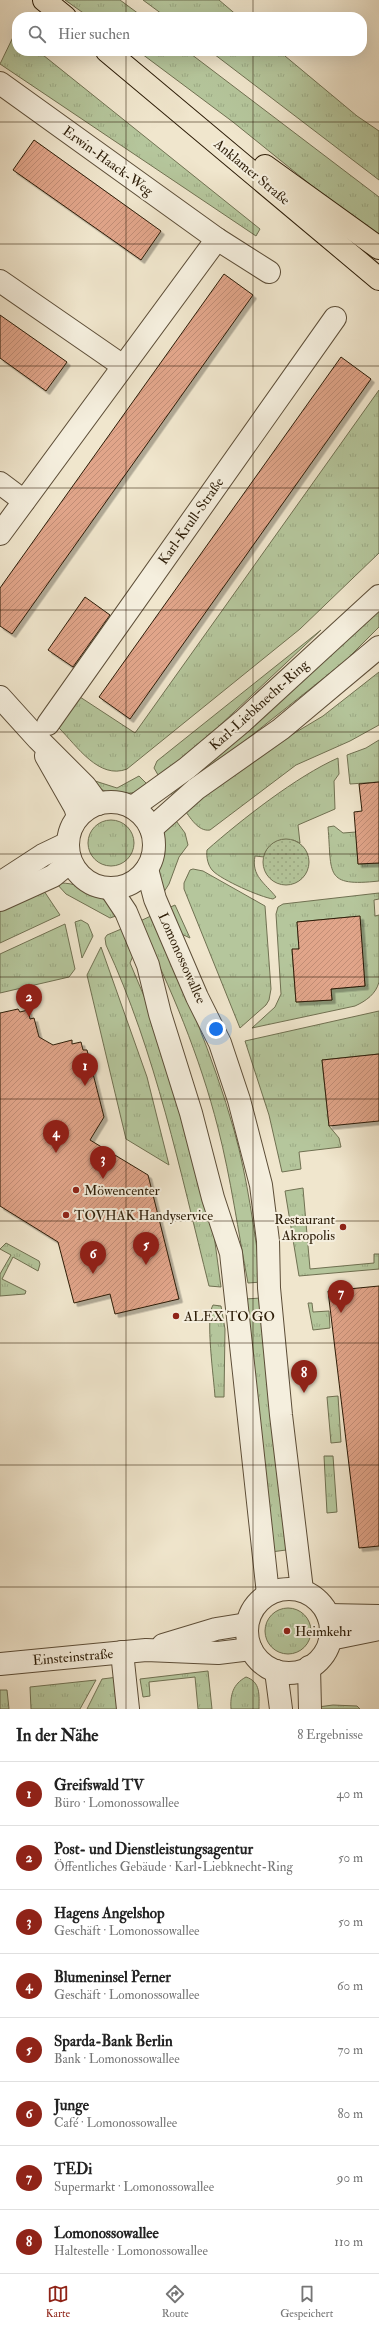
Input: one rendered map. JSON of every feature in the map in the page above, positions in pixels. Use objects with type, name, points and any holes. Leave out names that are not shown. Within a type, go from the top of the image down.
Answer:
[{"type":"main road","points":[[44,0],[59,12]]},
{"type":"main road","name":"Anklamer Straße","points":[[113,56],[379,279]]},
{"type":"main road","name":"Anklamer Straße","points":[[124,65],[379,248]]},
{"type":"street","name":"Erwin-Haack-Weg","points":[[0,83],[217,239],[268,272]]},
{"type":"street","points":[[0,534],[217,239]]},
{"type":"street","points":[[0,281],[123,366]]},
{"type":"street","name":"Karl-Krull-Straße","points":[[42,731],[335,318]]},
{"type":"street","points":[[0,483],[24,501]]},
{"type":"street","name":"Karl-Liebknecht-Ring","points":[[133,807],[187,768],[243,721],[379,596]]},
{"type":"street","name":"Karl-Liebknecht-Ring","points":[[151,829],[196,789],[281,729],[379,647]]},
{"type":"street","points":[[0,697],[42,731],[98,804]]},
{"type":"street","points":[[42,731],[78,816]]},
{"type":"street","points":[[116,802],[133,807],[144,816],[151,829],[154,842],[153,856],[147,869],[131,883],[110,888],[96,886],[83,878],[73,867],[69,856],[69,834],[78,816],[87,809],[98,804],[116,802]]},
{"type":"street","points":[[0,882],[42,855],[68,843]]},
{"type":"street","points":[[0,900],[53,876],[64,868],[73,867]]},
{"type":"street","name":"Lomonossowallee","points":[[147,869],[155,899],[197,997],[220,1043],[239,1100],[261,1185],[268,1241],[269,1294],[280,1407],[302,1590]]},
{"type":"street","points":[[110,888],[126,912],[148,965],[160,1014],[191,1113],[213,1198],[231,1253],[268,1594]]},
{"type":"street","points":[[278,1590],[302,1590],[313,1596],[322,1605],[328,1615],[330,1639],[326,1651],[319,1660],[309,1667],[287,1673],[276,1671],[266,1666],[251,1650],[247,1624],[250,1613],[257,1602],[268,1594],[278,1590]]},
{"type":"street","points":[[328,1615],[379,1616]]},
{"type":"street","name":"Einsteinstraße","points":[[146,1650],[216,1629],[247,1624]]},
{"type":"street","points":[[330,1639],[379,1629]]},
{"type":"street","name":"Einsteinstraße","points":[[0,1664],[146,1650],[218,1653],[251,1650]]},
{"type":"street","points":[[122,1652],[128,1709]]},
{"type":"street","points":[[309,1667],[310,1709]]},
{"type":"street","points":[[276,1671],[281,1709]]},
{"type":"green space","points":[[65,0],[120,0],[136,12],[82,12]]},
{"type":"green space","points":[[143,0],[219,0],[233,12],[159,12]]},
{"type":"green space","points":[[12,39],[12,56],[44,56],[260,229],[256,236],[0,64]]},
{"type":"green space","points":[[145,56],[194,56],[379,197],[379,240],[233,122]]},
{"type":"green space","points":[[217,56],[285,56],[357,116],[379,131],[379,180]]},
{"type":"green space","points":[[379,390],[379,553],[300,629],[127,769],[117,771],[107,770],[98,766],[81,752],[59,728],[80,697],[135,733]]},
{"type":"green space","points":[[379,609],[379,627],[344,662],[174,797],[168,789]]},
{"type":"green space","points":[[321,630],[216,729],[183,763],[161,780],[154,768],[157,761]]},
{"type":"green space","points":[[379,672],[379,725],[350,741],[296,765],[210,830],[202,829],[191,819],[183,808],[273,746],[323,716]]},
{"type":"green space","points":[[379,740],[379,782],[350,784],[347,755],[366,748]]},
{"type":"green space","points":[[338,758],[339,774],[334,781],[335,809],[298,825],[300,843],[293,840],[267,850],[264,857],[255,856],[254,863],[257,874],[276,897],[273,899],[267,898],[251,892],[224,879],[213,871],[208,861],[207,850],[253,812],[287,787]]},
{"type":"green space","points":[[139,776],[151,788],[128,793],[111,793],[104,791],[92,780],[117,788]]},
{"type":"green space","points":[[174,818],[185,833],[188,845],[179,857],[169,884],[162,895],[157,866],[161,853],[161,837]]},
{"type":"green space","points":[[111,820],[124,824],[130,830],[134,843],[130,856],[124,862],[111,866],[98,862],[92,856],[88,843],[92,830],[98,824]]},
{"type":"green space","points":[[334,826],[343,833],[356,832],[358,864],[379,863],[379,881],[348,882],[340,879],[334,874],[331,866],[328,827]]},
{"type":"green space","points":[[286,839],[299,843],[305,849],[309,862],[305,875],[299,881],[286,885],[273,881],[267,875],[263,862],[267,849],[273,843]]},
{"type":"green space","points":[[193,869],[203,871],[265,906],[271,989],[269,1000],[266,1005],[240,1028],[184,889],[184,883],[190,870]]},
{"type":"green space","points":[[56,883],[75,885],[91,891],[106,901],[119,915],[110,918],[66,894]]},
{"type":"green space","points":[[42,888],[60,915],[0,943],[0,908]]},
{"type":"green space","points":[[379,893],[379,899],[374,900],[375,916],[379,915],[378,986],[370,997],[355,1006],[252,1028],[275,1007],[281,994],[276,914],[278,907],[283,904]],"holes":[[[350,917],[362,950],[365,986],[331,989],[332,1000],[296,1002],[292,950],[299,949],[297,922]]]},
{"type":"green space","points":[[175,905],[190,938],[177,932],[166,909]]},
{"type":"green space","points":[[153,915],[207,1048],[226,1102],[239,1149],[247,1187],[262,1282],[248,1283],[227,1166],[211,1101],[184,1023],[138,922]]},
{"type":"green space","points":[[81,920],[88,924],[93,936],[82,958],[75,922]]},
{"type":"green space","points":[[65,924],[75,969],[69,977],[0,993],[0,954]]},
{"type":"green space","points":[[126,927],[135,951],[130,963],[152,1015],[214,1235],[221,1287],[209,1286],[177,1156],[153,1070],[124,986],[106,945],[105,938],[107,935]]},
{"type":"green space","points":[[101,947],[147,1077],[169,1165],[126,1139],[87,975]]},
{"type":"green space","points":[[379,1011],[379,1054],[322,1060],[329,1126],[339,1138],[341,1147],[299,1152],[301,1169],[282,1172],[269,1115],[245,1041]]},
{"type":"green space","points":[[303,1188],[310,1269],[374,1263],[374,1254],[379,1254],[379,1269],[299,1276],[285,1191]]},
{"type":"green space","points":[[6,1243],[39,1261],[40,1264],[38,1271],[13,1257],[2,1279],[26,1291],[25,1294],[0,1296],[0,1274],[11,1255],[0,1249]]},
{"type":"green space","points":[[261,1298],[286,1550],[271,1552],[245,1299]]},
{"type":"green space","points":[[308,1303],[312,1303],[313,1312],[329,1311],[330,1328],[313,1330]]},
{"type":"green space","points":[[213,1305],[221,1306],[225,1329],[224,1397],[215,1397],[210,1335],[211,1312]]},
{"type":"green space","points":[[338,1396],[341,1442],[331,1443],[327,1397]]},
{"type":"green space","points":[[324,1456],[333,1456],[337,1512],[327,1513]]},
{"type":"green space","points":[[293,1608],[297,1609],[307,1618],[310,1622],[310,1640],[301,1650],[293,1654],[283,1654],[275,1650],[266,1640],[265,1626],[269,1618],[279,1609]]},
{"type":"green space","points":[[208,1671],[212,1709],[198,1709],[195,1677],[149,1682],[150,1696],[143,1697],[140,1679]]},
{"type":"green space","points":[[118,1677],[118,1709],[87,1709],[102,1679]]},
{"type":"green space","points":[[246,1677],[251,1679],[257,1686],[259,1694],[259,1709],[231,1709],[233,1690],[238,1683]]},
{"type":"green space","points":[[96,1680],[80,1709],[31,1709],[30,1687]]},
{"type":"green space","points":[[0,1690],[7,1690],[9,1709],[0,1709]]},
{"type":"green space","points":[[333,1705],[357,1706],[360,1709],[319,1709],[318,1707]]},
{"type":"building","points":[[34,140],[161,231],[141,260],[13,170]]},
{"type":"building","points":[[224,274],[253,295],[12,634],[0,626],[0,588]]},
{"type":"building","points":[[0,315],[67,362],[46,391],[0,358]]},
{"type":"building","points":[[341,357],[371,379],[130,719],[99,697]]},
{"type":"building","points":[[85,597],[110,615],[73,667],[48,650]]},
{"type":"building","points":[[379,782],[379,863],[358,864],[354,812],[362,811],[359,784]]},
{"type":"building","points":[[360,916],[365,986],[331,989],[332,1000],[296,1002],[292,949],[299,949],[297,922]]},
{"type":"building","name":"Möwencenter","points":[[18,1009],[20,1012],[28,1010],[30,1019],[34,1018],[39,1037],[53,1045],[72,1040],[72,1044],[81,1042],[83,1050],[87,1050],[104,1117],[90,1140],[148,1175],[179,1299],[115,1314],[110,1294],[74,1303],[58,1242],[0,1206],[0,1013]]},
{"type":"building","points":[[379,1054],[379,1121],[329,1126],[322,1060]]},
{"type":"building","points":[[379,1286],[379,1546],[359,1548],[328,1291]]},
{"type":"place","name":"Post- und Dienstleistungsagentur","points":[[29,1017]]},
{"type":"place","name":"Greifswald TV","points":[[85,1086]]},
{"type":"place","name":"Blumeninsel Perner","points":[[56,1153]]},
{"type":"place","name":"Hagens Angelshop","points":[[103,1179]]},
{"type":"place","name":"Möwencenter","points":[[76,1190]]},
{"type":"place","name":"TOVHAK Handyservice","points":[[66,1215]]},
{"type":"place","name":"Restaurant Akropolis","points":[[343,1227]]},
{"type":"place","name":"Sparda-Bank Berlin","points":[[146,1265]]},
{"type":"place","name":"Junge","points":[[93,1274]]},
{"type":"place","name":"TEDi","points":[[341,1313]]},
{"type":"place","name":"ALEX TO GO","points":[[176,1316]]},
{"type":"place","name":"Lomonossowallee","points":[[304,1393]]},
{"type":"place","name":"Heimkehr","points":[[287,1631]]}]
